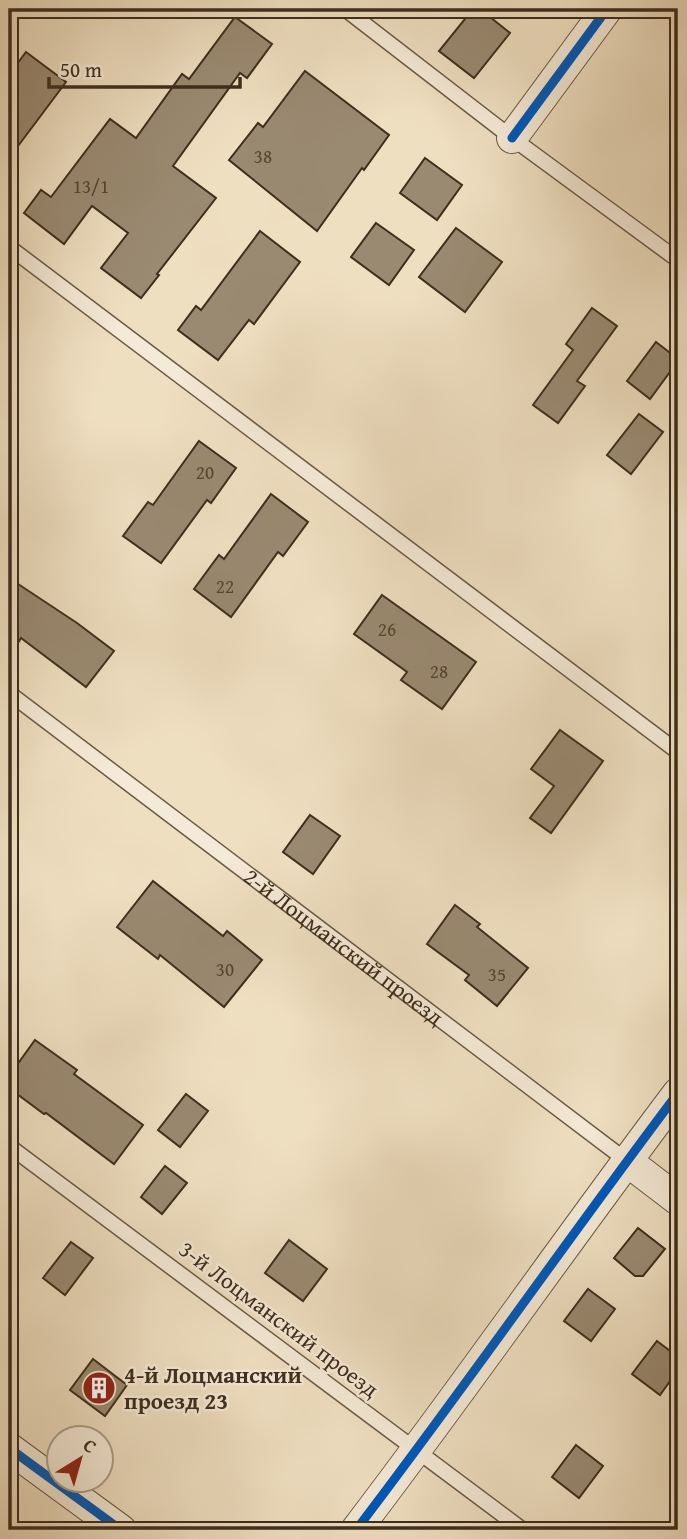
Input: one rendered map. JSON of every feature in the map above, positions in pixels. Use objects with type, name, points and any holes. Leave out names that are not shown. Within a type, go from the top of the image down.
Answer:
[{"type":"street","points":[[512,138],[607,9]]},
{"type":"street","points":[[356,1530],[678,1093]]},
{"type":"street","name":"2-й Лоцманский проезд","points":[[627,1161],[678,1200]]},
{"type":"street","points":[[9,1448],[121,1530]]},
{"type":"lane","points":[[345,9],[512,138],[678,260]]},
{"type":"lane","points":[[9,247],[678,752]]},
{"type":"lane","name":"2-й Лоцманский проезд","points":[[9,693],[627,1161]]},
{"type":"lane","name":"3-й Лоцманский проезд","points":[[9,1146],[523,1530]]},
{"type":"building","points":[[473,9],[480,9],[510,33],[474,78],[439,51]]},
{"type":"building","points":[[235,17],[272,44],[247,78],[240,73],[173,166],[216,198],[141,298],[101,268],[128,233],[92,206],[64,244],[24,213],[41,190],[51,197],[110,119],[136,138],[182,74],[189,79]]},
{"type":"building","points":[[26,52],[66,82],[9,158],[9,75]]},
{"type":"building","points":[[305,71],[389,135],[317,231],[229,160],[258,123],[263,127]]},
{"type":"building","points":[[425,158],[462,185],[437,220],[400,193]]},
{"type":"building","points":[[376,223],[414,250],[389,285],[351,257]]},
{"type":"building","points":[[456,228],[502,262],[465,312],[419,277]]},
{"type":"building","points":[[260,231],[300,262],[254,324],[249,320],[218,360],[178,330],[196,306],[201,310]]},
{"type":"building","points":[[592,308],[617,326],[577,381],[585,386],[558,423],[533,405],[573,350],[566,344]]},
{"type":"building","points":[[656,342],[678,361],[650,399],[627,381]]},
{"type":"building","points":[[639,414],[663,432],[631,474],[607,455]]},
{"type":"building","points":[[199,441],[236,468],[211,503],[207,500],[161,563],[123,536],[148,502],[153,505]]},
{"type":"building","points":[[271,494],[308,522],[283,556],[278,552],[231,617],[194,589],[219,555],[224,559]]},
{"type":"building","points":[[9,578],[114,651],[86,687],[21,638],[9,658]]},
{"type":"building","points":[[382,595],[476,662],[442,709],[401,680],[407,672],[354,634]]},
{"type":"building","points":[[560,730],[603,761],[551,833],[530,818],[554,786],[531,769]]},
{"type":"building","points":[[310,815],[340,836],[313,874],[283,852]]},
{"type":"building","points":[[153,881],[223,936],[227,931],[262,960],[224,1007],[160,955],[158,959],[117,927]]},
{"type":"building","points":[[455,905],[480,924],[477,927],[528,968],[497,1006],[465,980],[469,975],[427,944]]},
{"type":"building","points":[[35,1040],[77,1070],[74,1074],[143,1125],[114,1164],[9,1088],[9,1076]]},
{"type":"building","points":[[186,1094],[208,1111],[180,1147],[158,1130]]},
{"type":"building","points":[[165,1166],[187,1183],[162,1214],[141,1197]]},
{"type":"building","points":[[638,1228],[665,1249],[643,1276],[635,1276],[614,1258]]},
{"type":"building","points":[[289,1240],[327,1269],[303,1301],[265,1273]]},
{"type":"building","points":[[71,1242],[93,1258],[65,1295],[43,1278]]},
{"type":"building","points":[[588,1289],[615,1309],[591,1341],[564,1321]]},
{"type":"building","points":[[657,1341],[678,1357],[678,1370],[660,1395],[632,1374]]},
{"type":"building","name":"4-й Лоцманский проезд 23","points":[[93,1359],[127,1385],[105,1416],[70,1390]]},
{"type":"building","points":[[576,1445],[603,1466],[579,1498],[552,1477]]},
{"type":"cycle path","points":[[512,138],[607,9]]},
{"type":"cycle path","points":[[356,1530],[678,1093]]},
{"type":"cycle path","points":[[9,1448],[121,1530]]},
{"type":"place","name":"4-й Лоцманский проезд 23","points":[[99,1388]]}]
